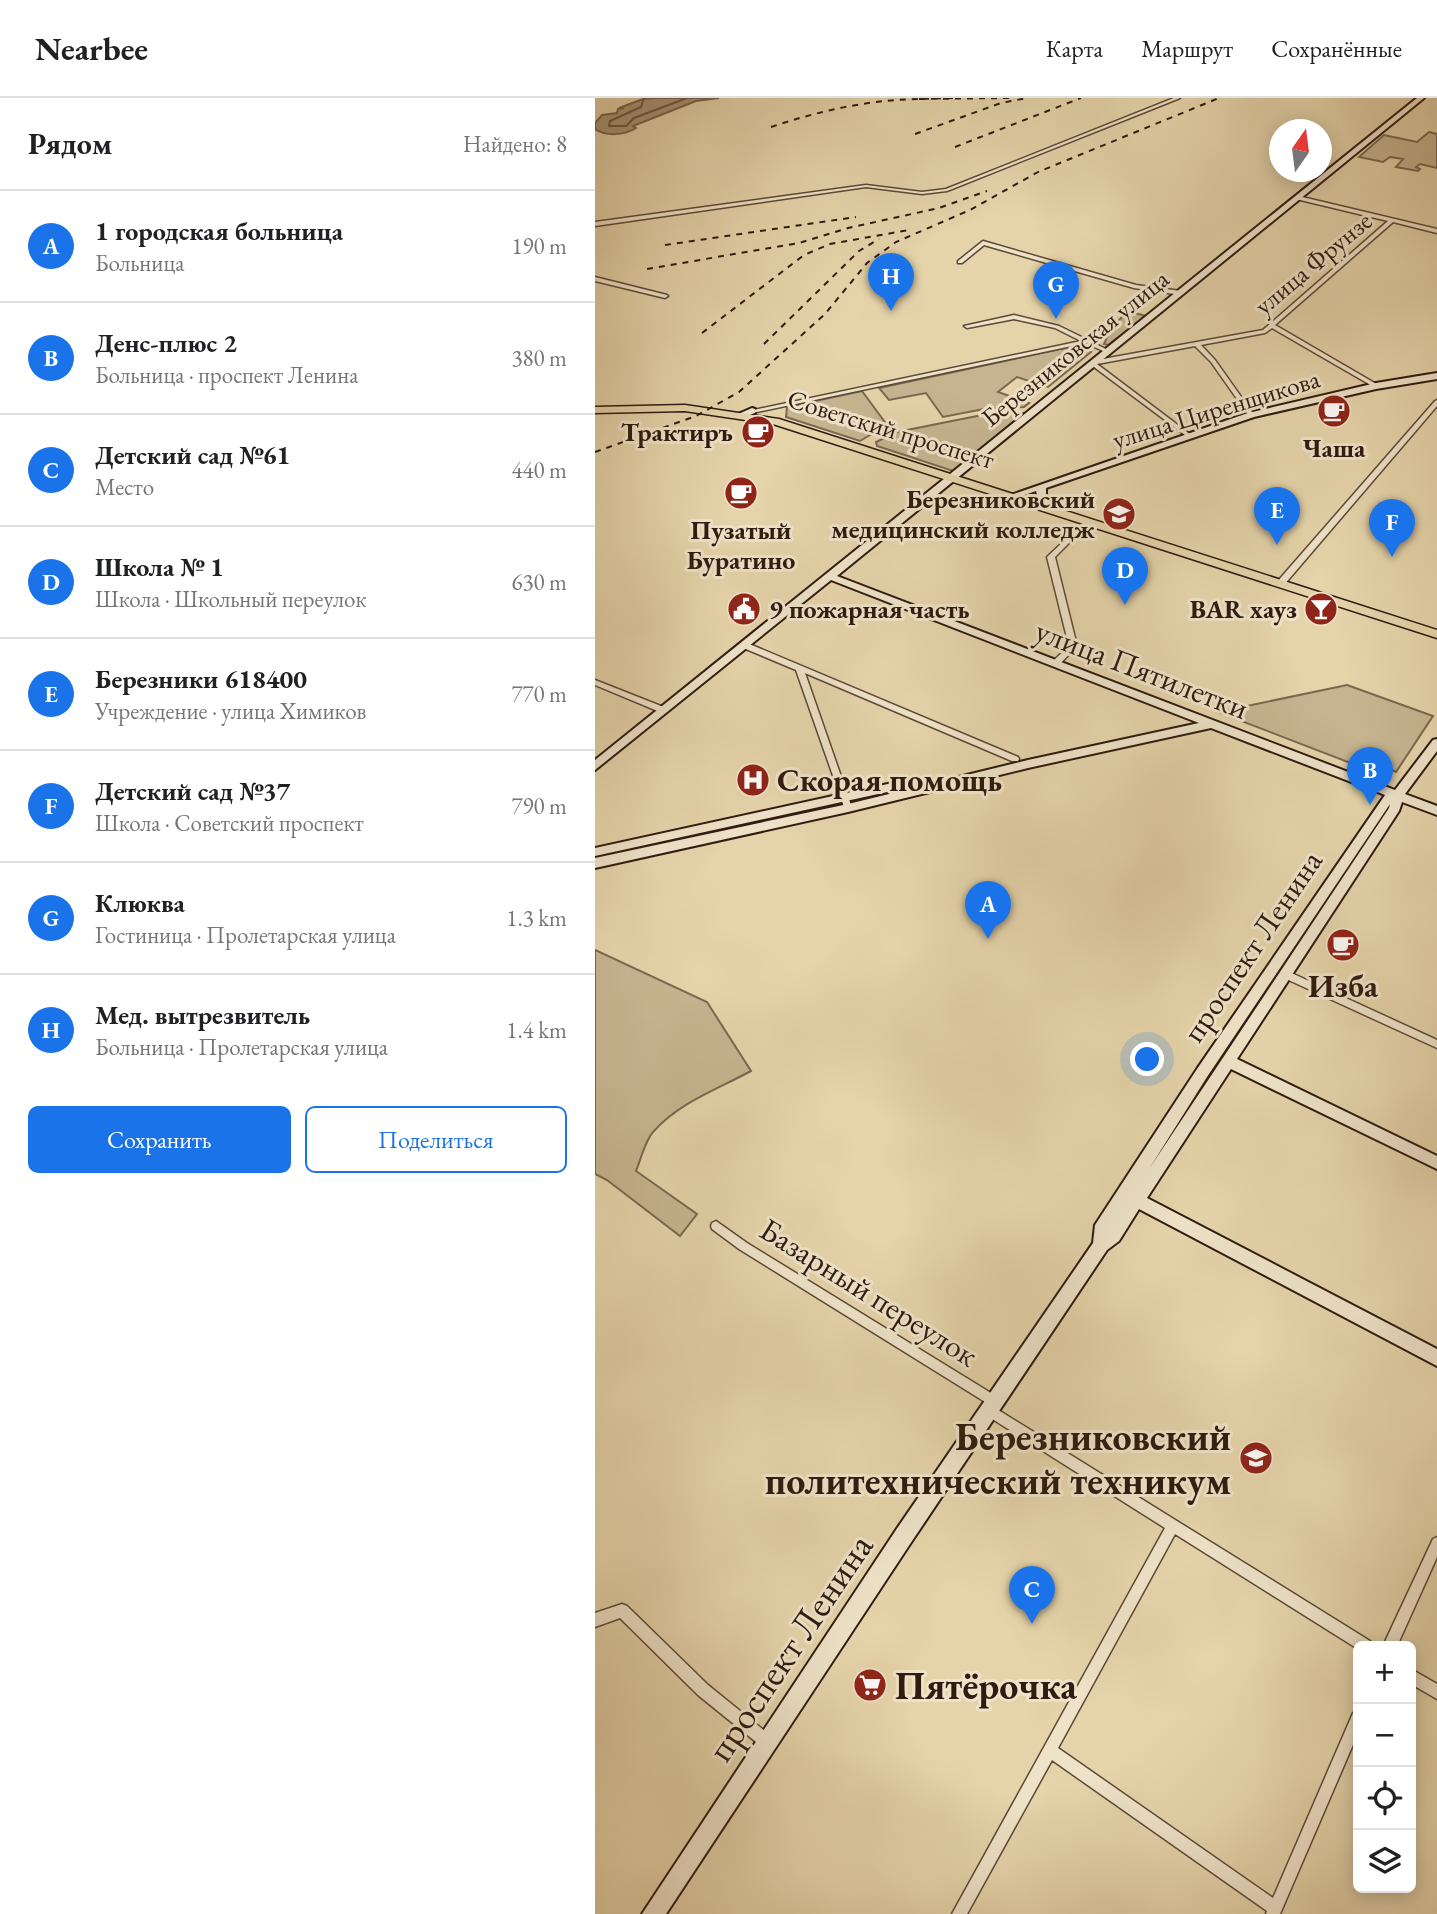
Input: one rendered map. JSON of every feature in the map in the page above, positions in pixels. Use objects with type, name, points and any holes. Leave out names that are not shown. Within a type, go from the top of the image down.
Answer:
[{"type":"main road","name":"Березниковская улица","points":[[595,766],[1421,98]]},
{"type":"main road","name":"улица Циренщикова","points":[[1015,495],[1251,415],[1376,386],[1437,376]]},
{"type":"main road","name":"Советский проспект","points":[[595,407],[688,403],[747,413],[1015,495],[1087,522],[1437,628]]},
{"type":"main road","points":[[595,407],[685,408],[747,413]]},
{"type":"main road","points":[[1041,487],[1041,496],[1051,504]]},
{"type":"main road","name":"Советский проспект","points":[[1015,495],[1051,504],[1437,635]]},
{"type":"main road","name":"улица Пятилетки","points":[[829,576],[1437,811]]},
{"type":"main road","points":[[595,863],[1108,743],[1198,719]]},
{"type":"main road","points":[[595,852],[846,803],[1015,759],[1212,724]]},
{"type":"main road","name":"проспект Ленина","points":[[653,1914],[765,1741],[1101,1245],[1101,1230],[1131,1197],[1230,1062],[1395,808],[1398,795],[1437,743]]},
{"type":"main road","name":"проспект Ленина","points":[[1131,1197],[1202,1073],[1387,799],[1398,795]]},
{"type":"main road","points":[[1230,1062],[1437,1163]]},
{"type":"main road","points":[[1131,1197],[1437,1358]]},
{"type":"street","points":[[595,224],[866,186],[922,193],[947,190],[1178,98]]},
{"type":"street","points":[[1298,198],[1437,231]]},
{"type":"street","name":"улица Фрунзе","points":[[1092,363],[1265,331],[1392,220]]},
{"type":"street","points":[[960,262],[983,243],[1136,287],[1181,293]]},
{"type":"street","points":[[595,279],[665,296]]},
{"type":"street","points":[[967,326],[1014,317],[1057,327],[1107,351]]},
{"type":"street","points":[[1273,326],[1376,386]]},
{"type":"street","points":[[747,413],[1087,341]]},
{"type":"street","points":[[1197,344],[1213,361],[1251,415]]},
{"type":"street","points":[[1092,363],[1189,436]]},
{"type":"street","points":[[1282,581],[1437,402]]},
{"type":"street","points":[[1055,664],[1073,646],[1051,557],[1087,522]]},
{"type":"street","points":[[744,645],[1015,759]]},
{"type":"street","points":[[799,668],[846,803]]},
{"type":"street","points":[[595,682],[663,710]]},
{"type":"street","points":[[1285,974],[1437,1044]]},
{"type":"street","name":"Базарный переулок","points":[[716,1226],[992,1406],[1172,1528],[1357,1641]]},
{"type":"street","points":[[959,1914],[1172,1528]]},
{"type":"street","points":[[1392,1641],[1437,1543]]},
{"type":"street","points":[[595,1619],[622,1611],[703,1690],[765,1741]]},
{"type":"street","points":[[1416,1679],[1437,1692]]},
{"type":"street","points":[[1050,1750],[1274,1911],[1353,1729]]},
{"type":"shaded area","points":[[1429,132],[1437,134],[1437,168],[1420,164],[1416,167],[1420,169],[1418,171],[1396,167],[1403,159],[1390,157],[1383,162],[1359,157],[1384,135],[1417,142]]},
{"type":"shaded area","points":[[1127,311],[1146,316],[1108,345],[1104,344],[1110,331]]},
{"type":"shaded area","points":[[1079,345],[1091,352],[1048,387],[1017,377],[998,392],[1029,403],[1024,407],[984,409],[943,417],[926,393],[889,400],[879,388]]},
{"type":"shaded area","points":[[862,391],[887,425],[860,441],[786,417],[787,407]]},
{"type":"shaded area","points":[[1002,411],[1024,413],[953,471],[877,446],[876,442],[897,432]]},
{"type":"shaded area","points":[[1347,685],[1433,716],[1396,772],[1388,768],[1380,770],[1379,774],[1218,712]]},
{"type":"shaded area","points":[[595,950],[707,1002],[751,1071],[675,1112],[654,1131],[646,1144],[636,1171],[697,1214],[680,1236],[607,1180],[595,1174]]},
{"type":"water","points":[[719,98],[696,101],[633,126],[636,128],[626,133],[609,134],[595,129],[595,123],[602,115],[617,113],[618,109],[624,108],[619,108],[643,99]]},
{"type":"railway","points":[[918,99],[953,98]]},
{"type":"railway","points":[[918,99],[1013,98]]},
{"type":"railway","points":[[915,134],[1001,103],[1027,98]]},
{"type":"railway","points":[[955,147],[1081,98]]},
{"type":"railway","points":[[595,452],[696,416],[739,392],[825,314],[867,263],[896,242],[970,210],[1038,172],[1219,98]]},
{"type":"railway","points":[[771,127],[843,107],[918,99]]},
{"type":"railway","points":[[647,269],[799,243],[848,228],[939,208],[987,191]]},
{"type":"railway","points":[[665,245],[856,217]]},
{"type":"railway","points":[[702,333],[804,255],[830,244],[909,230]]},
{"type":"railway","points":[[764,344],[859,251],[879,239]]},
{"type":"place","name":"Мед. вытрезвитель","points":[[891,311]]},
{"type":"place","name":"Клюква","points":[[1056,319]]},
{"type":"place","name":"Чаша","points":[[1334,411]]},
{"type":"place","name":"Трактиръ","points":[[758,432]]},
{"type":"place","name":"Пузатый Буратино","points":[[741,493]]},
{"type":"place","name":"Березниковский медицинский колледж","points":[[1119,514]]},
{"type":"place","name":"Березники 618400","points":[[1277,545]]},
{"type":"place","name":"Детский сад №37","points":[[1392,557]]},
{"type":"place","name":"Школа № 1","points":[[1125,605]]},
{"type":"place","name":"9 пожарная часть","points":[[744,609]]},
{"type":"place","name":"BAR хауз","points":[[1321,609]]},
{"type":"place","name":"Скорая помощь","points":[[753,780]]},
{"type":"place","name":"Денс-плюс 2","points":[[1370,805]]},
{"type":"place","name":"1 городская больница","points":[[988,939]]},
{"type":"place","name":"Изба","points":[[1343,945]]},
{"type":"place","name":"Березниковский политехнический техникум","points":[[1256,1458]]},
{"type":"place","name":"Детский сад №61","points":[[1032,1624]]},
{"type":"place","name":"Пятёрочка","points":[[870,1685]]}]
